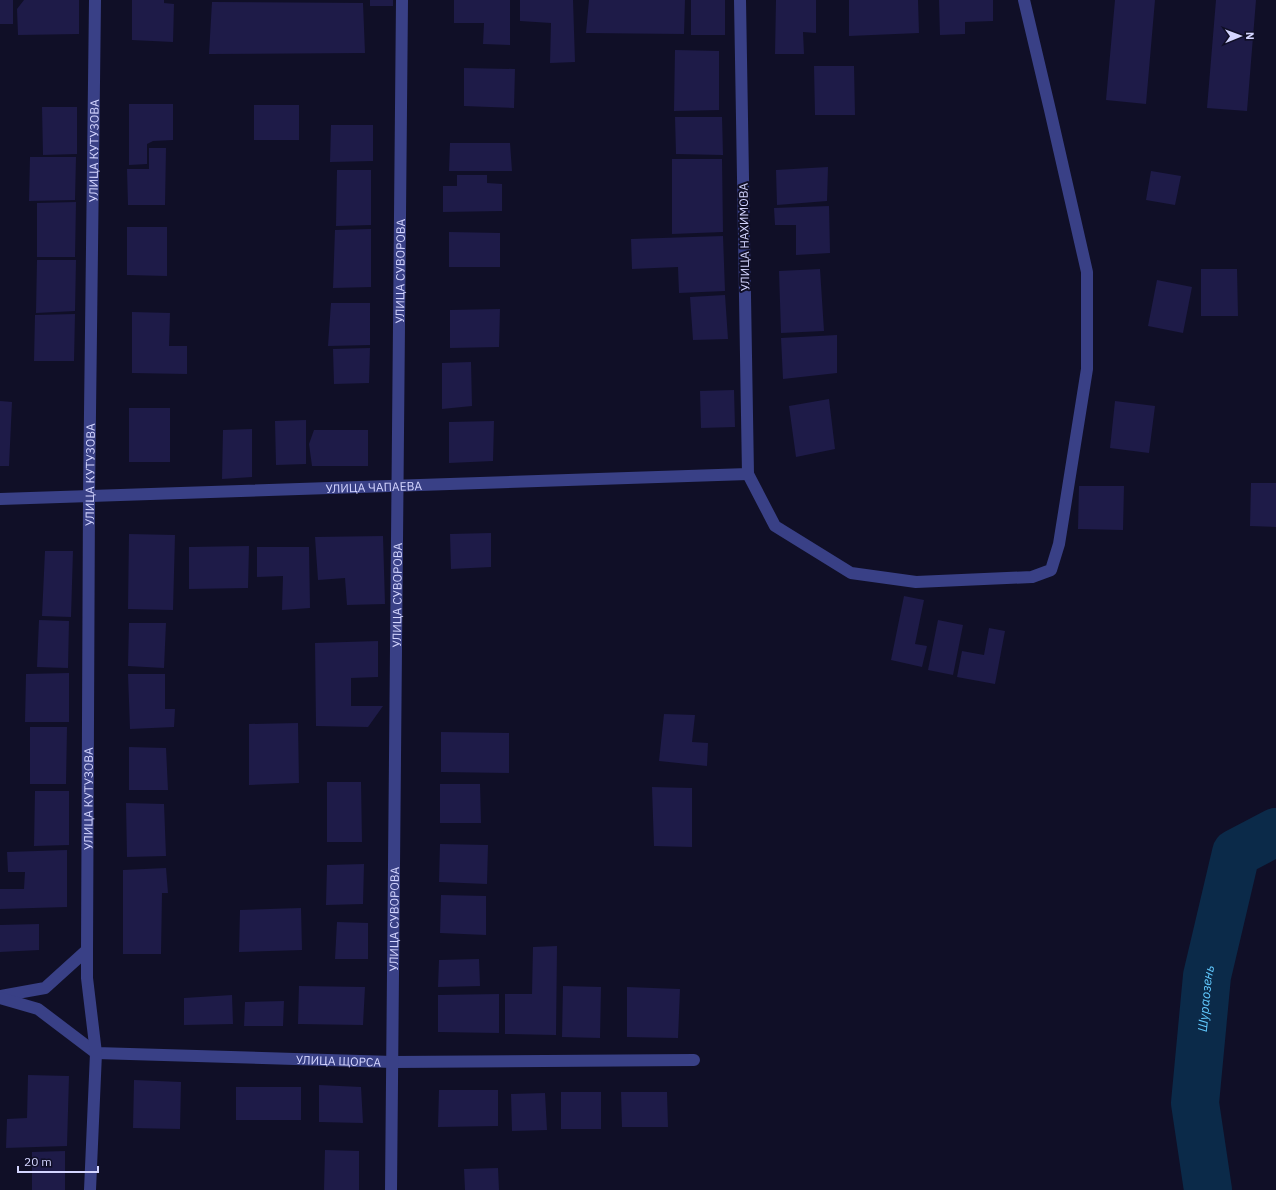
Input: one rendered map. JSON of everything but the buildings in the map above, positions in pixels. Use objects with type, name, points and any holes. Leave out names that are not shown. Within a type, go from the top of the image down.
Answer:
[{"type":"street","name":"УЛИЦА КУТУЗОВА","points":[[90,1190],[96,1053],[87,978],[87,950],[89,496],[96,0]]},
{"type":"street","name":"УЛИЦА СУВОРОВА","points":[[391,1190],[402,0]]},
{"type":"street","name":"УЛИЦА НАХИМОВА","points":[[740,0],[748,474]]},
{"type":"street","points":[[748,474],[775,526],[851,573],[916,582],[1032,577],[1051,570],[1059,544],[1087,369],[1086,272],[1024,0]]},
{"type":"street","name":"УЛИЦА ЧАПАЕВА","points":[[0,499],[748,474]]},
{"type":"street","points":[[0,997],[45,988],[87,950]]},
{"type":"street","points":[[0,997],[38,1009],[96,1053]]},
{"type":"street","name":"УЛИЦА ЩОРСА","points":[[96,1053],[392,1062],[694,1060]]},
{"type":"waterway","name":"Шураозень","points":[[1208,1190],[1195,1103],[1207,976],[1236,853],[1276,832]]}]
